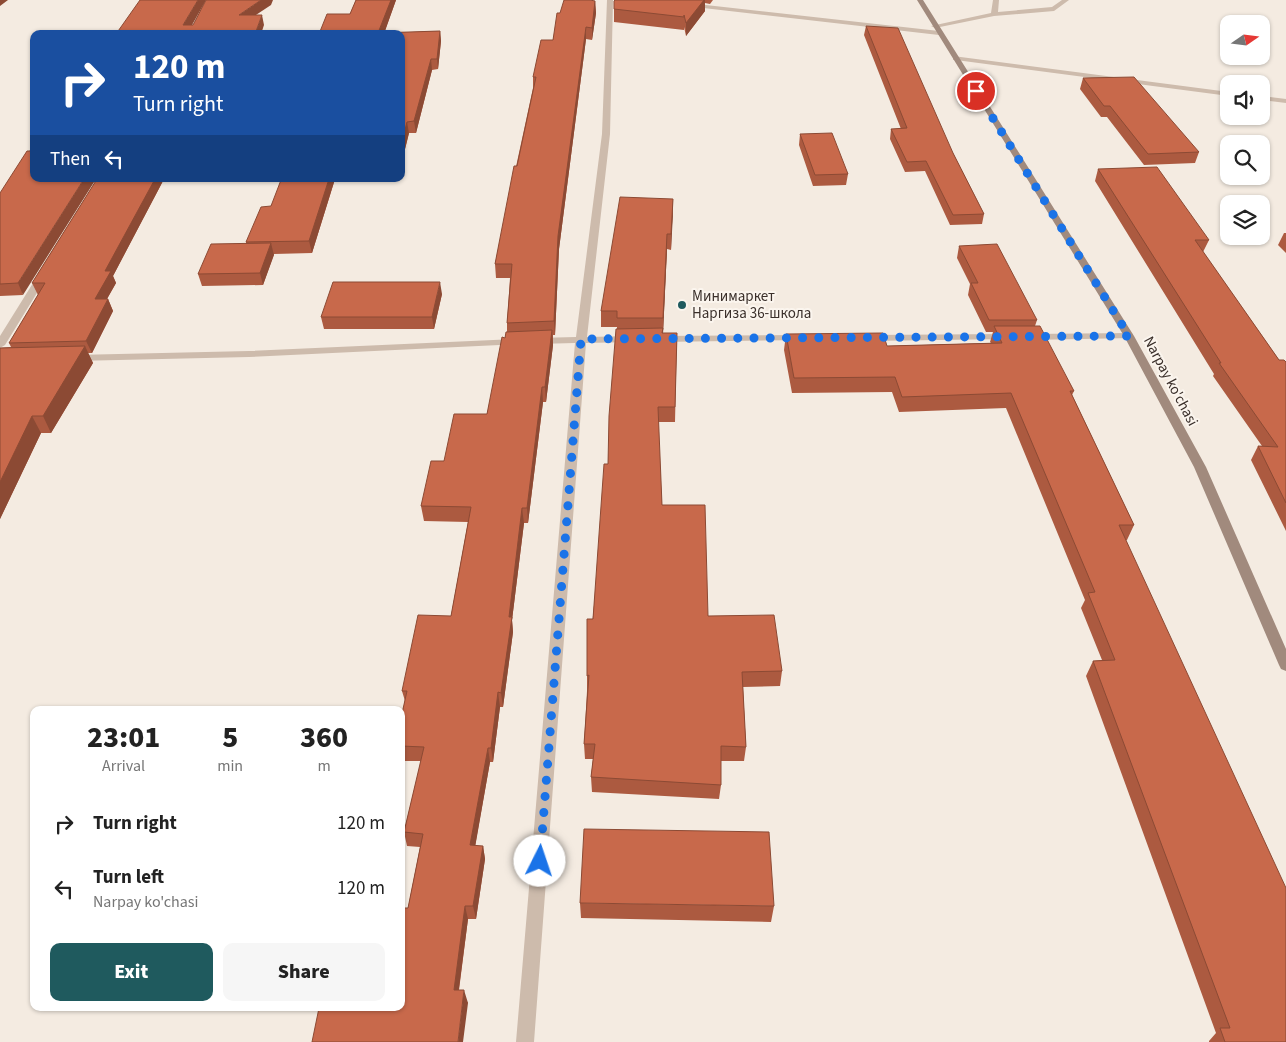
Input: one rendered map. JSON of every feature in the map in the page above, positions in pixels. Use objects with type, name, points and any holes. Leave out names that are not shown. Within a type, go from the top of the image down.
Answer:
[{"type":"main road","name":"Narpay ko'chasi","points":[[920,0],[1129,336],[1200,467],[1286,665]]},
{"type":"street","points":[[525,1042],[581,339],[606,134],[610,0]]},
{"type":"street","points":[[994,14],[996,0]]},
{"type":"street","points":[[682,4],[937,30],[994,14],[1021,9],[1054,9],[1066,0]]},
{"type":"street","points":[[956,58],[1220,93]]},
{"type":"street","points":[[1270,99],[1286,101]]},
{"type":"street","points":[[0,345],[51,262]]},
{"type":"street","points":[[860,338],[1129,336]]},
{"type":"street","points":[[60,359],[249,354],[581,339],[810,338]]},
{"type":"building","points":[[140,0],[198,0],[183,25],[193,25],[206,0],[261,0],[239,15],[262,15],[256,30],[119,30]]},
{"type":"building","points":[[356,0],[391,0],[379,30],[321,30],[327,14],[350,14]]},
{"type":"building","points":[[564,0],[595,1],[592,28],[586,27],[558,236],[554,321],[507,323],[512,264],[495,264],[514,166],[517,166],[536,77],[533,77],[541,40],[553,40],[557,13],[560,13]]},
{"type":"building","points":[[615,0],[704,0],[686,23],[684,15],[684,17],[614,9]]},
{"type":"building","points":[[866,26],[898,28],[953,153],[984,214],[953,215],[926,161],[907,162],[891,129],[907,128]]},
{"type":"building","points":[[440,31],[437,59],[431,59],[414,121],[407,122],[405,130],[405,32]]},
{"type":"building","points":[[1134,77],[1199,152],[1148,154],[1110,106],[1104,106],[1083,78]]},
{"type":"building","points":[[832,133],[848,174],[815,175],[800,134]]},
{"type":"building","points":[[27,151],[30,151],[30,182],[82,182],[18,283],[0,284],[0,193]]},
{"type":"building","points":[[1157,167],[1209,240],[1195,240],[1279,360],[1286,362],[1286,503],[1258,446],[1278,447],[1219,363],[1221,363],[1098,169]]},
{"type":"building","points":[[95,182],[153,182],[105,271],[111,271],[95,299],[108,299],[86,341],[9,343],[45,283],[32,283]]},
{"type":"building","points":[[280,182],[328,182],[309,241],[246,242],[261,207],[271,206]]},
{"type":"building","points":[[620,197],[673,199],[671,234],[667,234],[663,318],[617,318],[617,311],[601,311]]},
{"type":"building","points":[[271,243],[260,273],[198,274],[211,244]]},
{"type":"building","points":[[997,244],[1037,320],[989,320],[971,283],[978,283],[959,246]]},
{"type":"building","points":[[333,282],[440,282],[432,317],[321,317]]},
{"type":"building","points":[[994,326],[1040,326],[1074,391],[1070,391],[1134,525],[1119,525],[1286,888],[1286,1042],[1225,1042],[1220,1028],[1230,1028],[1093,661],[1115,660],[1088,593],[1095,592],[1011,393],[902,397],[895,377],[794,378],[786,334],[883,333],[887,346],[1002,343]]},
{"type":"building","points":[[663,328],[662,333],[677,333],[675,407],[658,407],[662,505],[705,505],[708,616],[774,615],[782,671],[742,672],[746,747],[721,746],[721,785],[591,777],[595,744],[584,744],[589,675],[587,676],[587,619],[593,619],[604,464],[608,464],[609,416],[616,329]]},
{"type":"building","points":[[552,330],[545,387],[542,387],[527,508],[522,508],[509,617],[512,617],[501,693],[498,692],[491,748],[488,748],[470,845],[483,846],[473,906],[465,906],[454,990],[464,990],[458,1042],[312,1042],[318,1011],[405,1011],[405,908],[408,908],[423,834],[405,832],[405,828],[424,747],[405,746],[404,706],[407,691],[402,691],[418,615],[451,616],[471,507],[421,506],[431,461],[444,461],[454,414],[487,414],[502,337],[505,338],[506,332]]},
{"type":"building","points":[[85,346],[43,416],[32,416],[0,482],[0,348]]},
{"type":"building","points":[[584,829],[769,832],[774,906],[580,903]]},
{"type":"place","name":"Минимаркет Наргиза 36-школа","points":[[682,305]]},
{"type":"route","points":[[540,861],[581,339],[1129,336],[976,91]]}]
